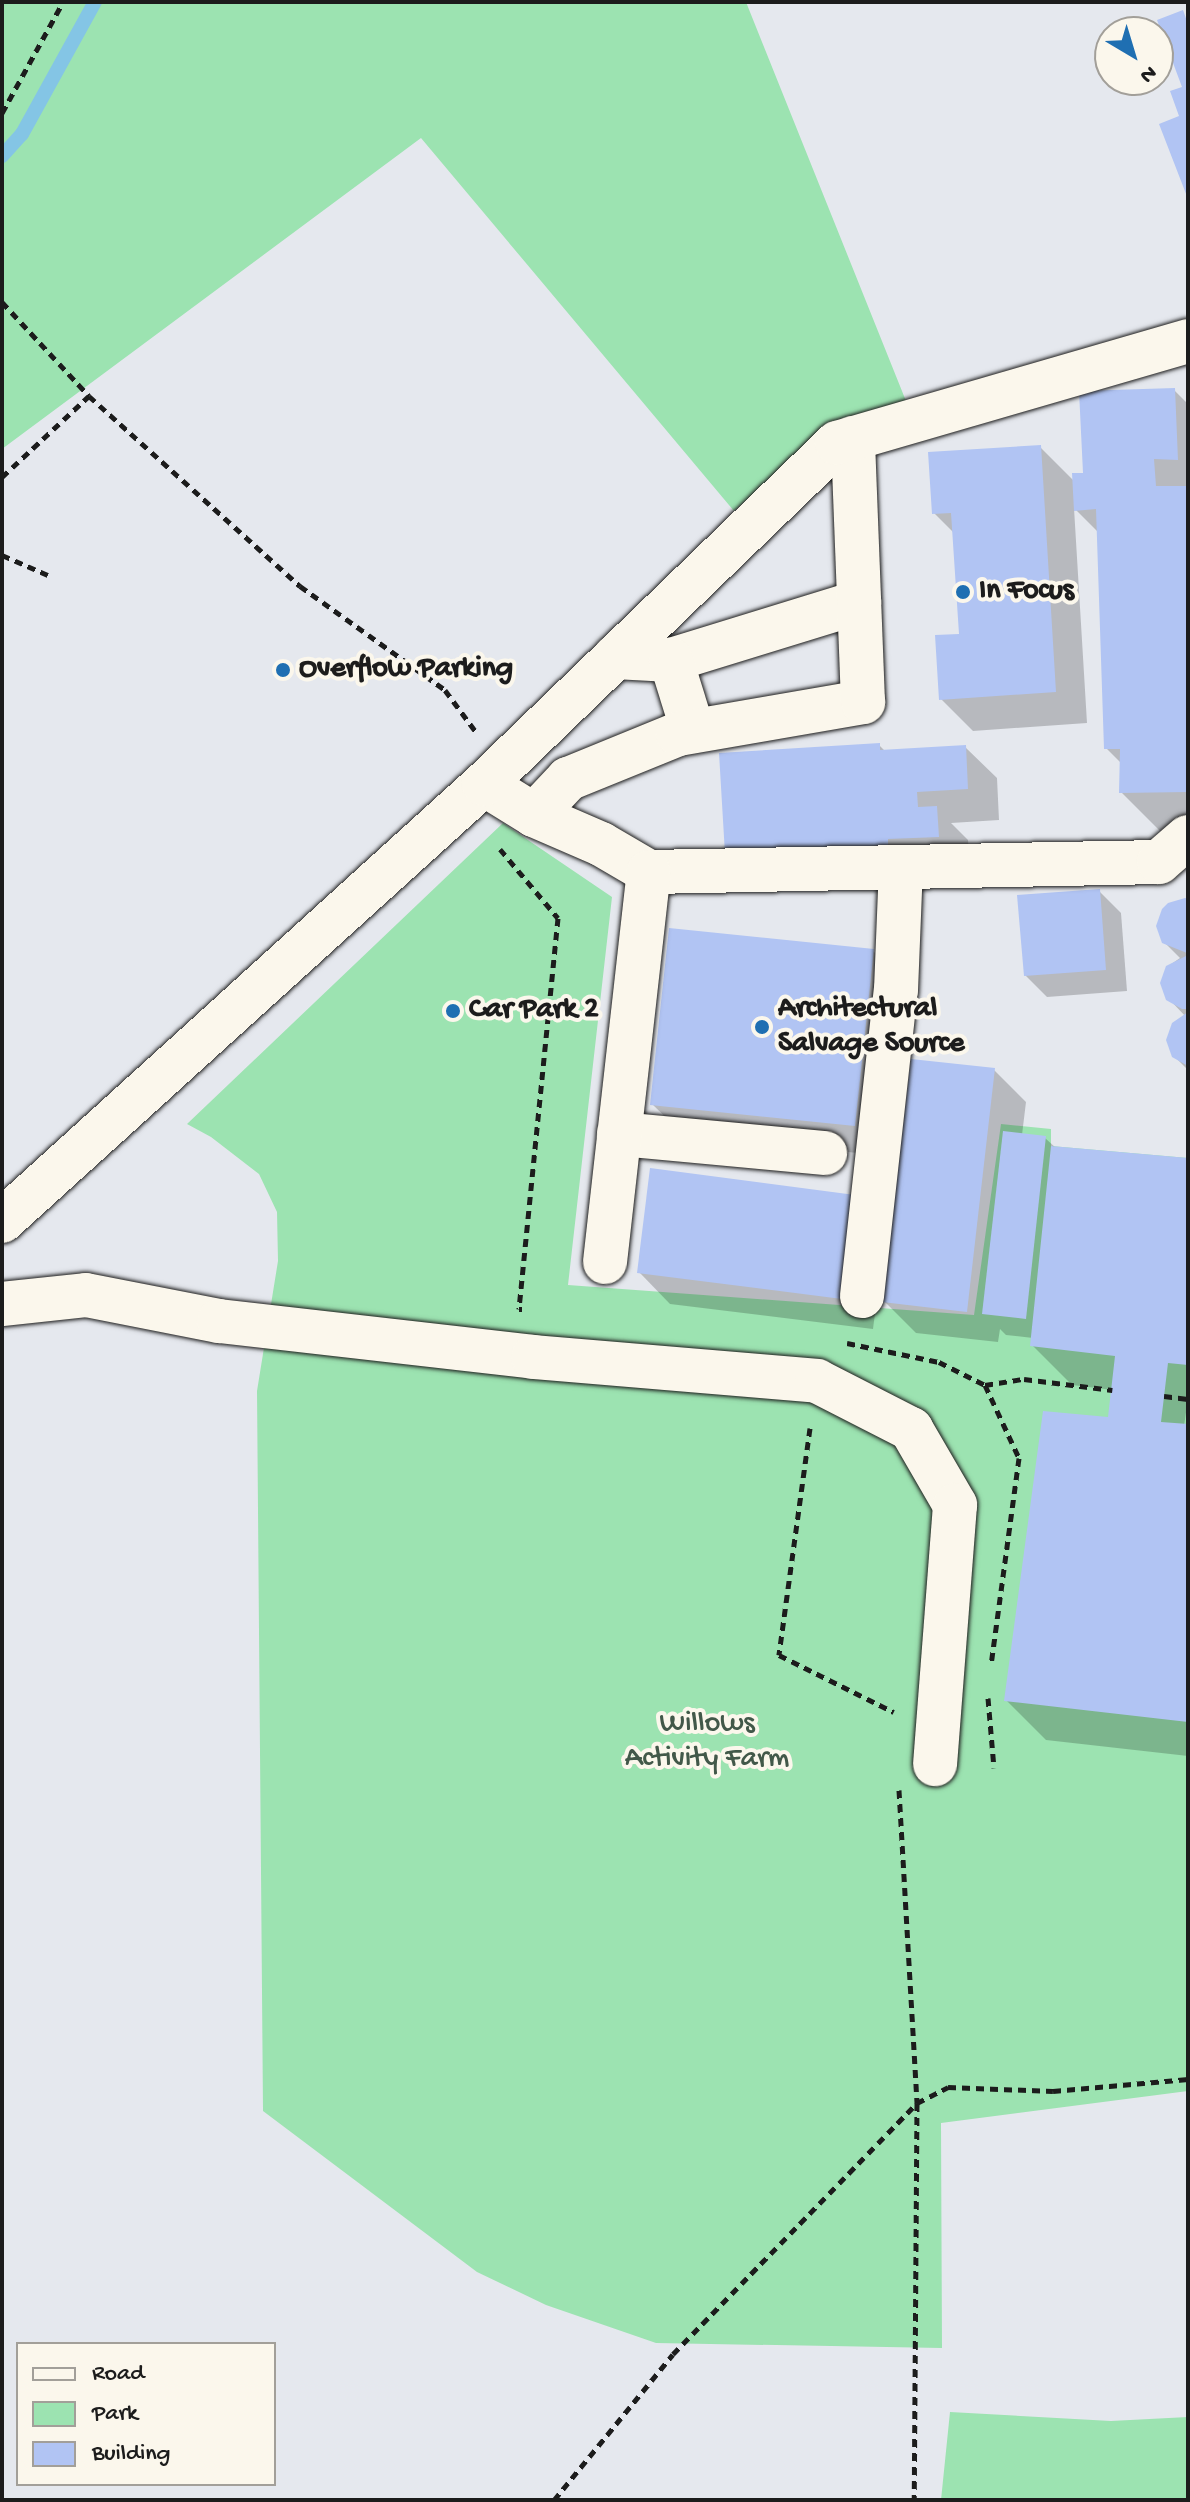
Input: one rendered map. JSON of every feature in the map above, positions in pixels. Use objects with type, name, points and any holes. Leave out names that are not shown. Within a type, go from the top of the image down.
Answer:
[{"type":"lane","points":[[2,1221],[484,784],[837,443],[1188,341]]},
{"type":"lane","points":[[534,815],[568,779],[693,731],[863,702],[853,438]]},
{"type":"lane","points":[[615,657],[671,660],[859,602]]},
{"type":"lane","points":[[671,660],[693,731]]},
{"type":"lane","points":[[484,784],[534,815],[601,844],[649,872],[1159,862],[1188,837]]},
{"type":"lane","points":[[862,1296],[896,990],[901,867]]},
{"type":"lane","points":[[605,1262],[649,872]]},
{"type":"lane","points":[[619,1134],[825,1153]]},
{"type":"lane","points":[[2,1304],[86,1295],[219,1321],[533,1357],[817,1381],[911,1429],[955,1505],[935,1764]]},
{"type":"path","points":[[2,113],[63,2]]},
{"type":"path","points":[[2,477],[89,396]]},
{"type":"path","points":[[2,555],[48,575]]},
{"type":"path","points":[[985,1385],[1024,1379],[1112,1390]]},
{"type":"path","points":[[1164,1396],[1188,1399]]},
{"type":"path","points":[[554,2500],[673,2354],[917,2103],[948,2087],[1053,2091],[1188,2079]]},
{"type":"path","points":[[914,2500],[917,2103]]},
{"type":"green space","points":[[2,2],[746,2],[910,411],[817,437],[734,511],[421,138],[2,449]]},
{"type":"green space","name":"Willows Activity Farm","points":[[503,823],[612,897],[568,1285],[974,1315],[1001,1124],[1051,1129],[1051,1146],[1188,1158],[1188,2091],[941,2123],[942,2348],[656,2343],[546,2305],[477,2272],[263,2111],[257,1391],[278,1261],[277,1212],[259,1174],[211,1137],[187,1124]]},
{"type":"green space","points":[[950,2412],[1111,2421],[1188,2417],[1188,2500],[941,2500]]},
{"type":"building","points":[[1183,10],[1188,24],[1188,199],[1159,124],[1179,116],[1172,96],[1174,90],[1182,87],[1174,66],[1174,16],[1167,16]]},
{"type":"building","points":[[1175,388],[1178,460],[1154,459],[1156,486],[1188,486],[1188,792],[1119,793],[1120,749],[1104,749],[1096,509],[1074,511],[1072,473],[1083,473],[1079,391]]},
{"type":"building","points":[[1041,445],[1056,692],[939,700],[935,635],[959,634],[951,513],[932,514],[928,452]]},
{"type":"building","points":[[880,743],[880,750],[966,745],[968,789],[917,792],[918,807],[937,806],[939,837],[888,839],[888,845],[725,854],[719,753]]},
{"type":"building","points":[[1100,889],[1106,970],[1024,976],[1017,895]]},
{"type":"building","points":[[1188,899],[1187,953],[1162,943],[1156,926],[1162,909],[1168,903]]},
{"type":"building","name":"Architectural Salvage Source","points":[[669,928],[874,949],[855,1126],[650,1105]]},
{"type":"building","points":[[1188,955],[1188,1009],[1182,1009],[1166,1000],[1160,983],[1166,966]]},
{"type":"building","points":[[1188,1012],[1188,1066],[1172,1057],[1166,1040],[1172,1023]]},
{"type":"building","points":[[911,1059],[995,1068],[967,1312],[882,1302]]},
{"type":"building","points":[[1003,1131],[1046,1136],[1026,1319],[982,1314]]},
{"type":"building","points":[[1051,1146],[1188,1158],[1188,1365],[1168,1363],[1161,1422],[1188,1424],[1188,1722],[1004,1701],[1043,1411],[1108,1417],[1115,1356],[1030,1346]]},
{"type":"building","points":[[650,1168],[855,1195],[842,1299],[637,1273]]},
{"type":"waterway","points":[[2,156],[22,134],[95,2]]},
{"type":"place","name":"In Focus","points":[[963,592]]},
{"type":"place","name":"Overflow Parking","points":[[283,670]]},
{"type":"place","name":"Car Park 2","points":[[453,1011]]},
{"type":"place","name":"Architectural Salvage Source","points":[[762,1027]]}]
